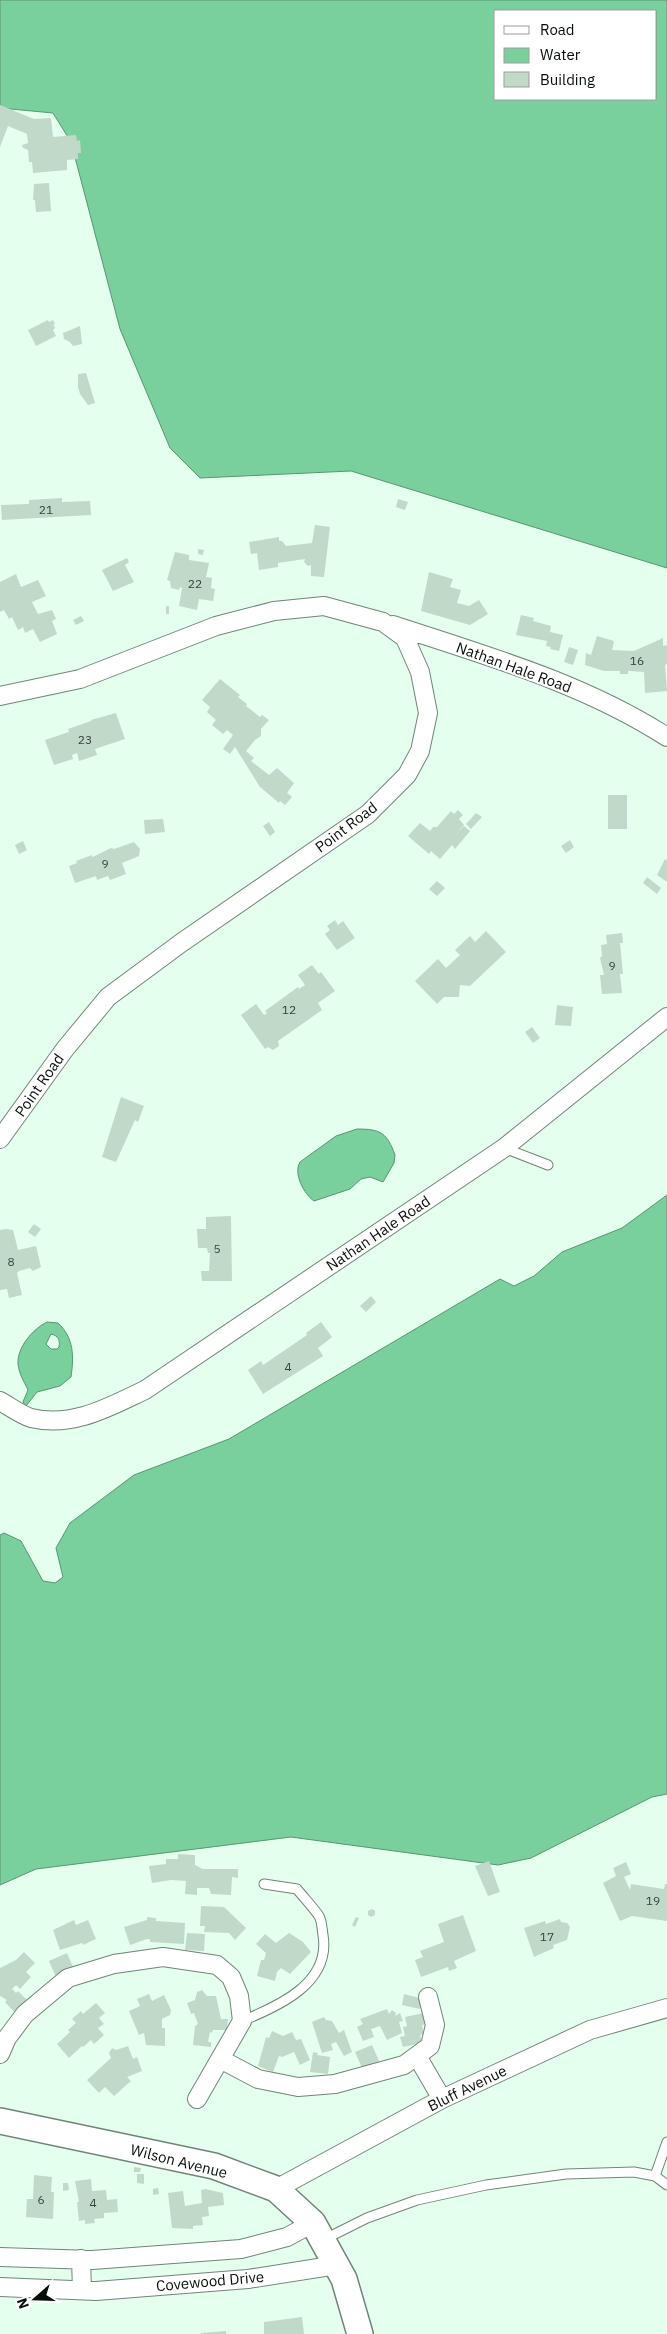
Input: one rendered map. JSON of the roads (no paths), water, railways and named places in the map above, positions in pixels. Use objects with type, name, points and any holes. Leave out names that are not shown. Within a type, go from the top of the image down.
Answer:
[{"type":"main road","name":"Wilson Avenue","points":[[0,2121],[214,2166],[276,2189],[318,2231],[344,2279],[360,2334]]},
{"type":"street","name":"Point Road","points":[[0,696],[80,679],[216,626],[274,611],[324,606],[383,622],[405,638],[420,672],[428,712],[420,751],[406,776],[368,814],[181,943],[108,997],[65,1049],[0,1139]]},
{"type":"street","name":"Nathan Hale Road","points":[[383,622],[534,671],[633,715],[667,736]]},
{"type":"street","name":"Nathan Hale Road","points":[[0,1401],[30,1418],[71,1420],[97,1413],[145,1390],[504,1148],[667,1017]]},
{"type":"street","points":[[0,2054],[7,2038],[25,2014],[68,1978],[114,1964],[162,1957],[217,1965],[231,1977],[239,1996],[242,2021],[222,2060],[197,2098]]},
{"type":"street","points":[[222,2060],[258,2079],[298,2087],[335,2084],[404,2066],[430,2046],[435,2025],[428,1996]]},
{"type":"street","name":"Bluff Avenue","points":[[276,2189],[442,2099],[590,2030],[667,2008]]},
{"type":"street","points":[[417,2056],[442,2099]]},
{"type":"street","name":"Covewood Drive","points":[[0,2257],[81,2259],[241,2248],[318,2231]]},
{"type":"street","points":[[81,2259],[82,2290]]},
{"type":"street","name":"Covewood Drive","points":[[0,2286],[82,2290],[248,2279],[337,2265]]},
{"type":"lane","points":[[504,1148],[548,1165]]},
{"type":"lane","points":[[242,2021],[276,2007],[299,1992],[317,1970],[325,1946],[320,1918],[297,1889],[264,1884]]},
{"type":"lane","points":[[655,2176],[667,2142]]},
{"type":"lane","points":[[318,2231],[367,2218],[417,2200],[486,2185],[566,2174],[634,2172],[655,2176],[667,2184]]},
{"type":"water","points":[[0,0],[667,0],[667,568],[351,471],[200,478],[170,448],[120,329],[71,142],[53,113],[0,108]]},
{"type":"water","points":[[357,1129],[377,1131],[386,1137],[392,1148],[395,1155],[394,1163],[383,1182],[370,1177],[361,1179],[350,1189],[314,1201],[307,1194],[299,1178],[298,1167],[300,1162],[336,1136]]},
{"type":"water","points":[[667,1195],[667,1794],[652,1797],[531,1858],[498,1865],[291,1837],[36,1869],[0,1885],[0,1535],[4,1533],[21,1541],[43,1581],[55,1583],[63,1577],[56,1548],[70,1523],[134,1475],[229,1439],[500,1279],[514,1286],[534,1276],[562,1252],[622,1228]]},
{"type":"water","points":[[47,1322],[58,1323],[67,1335],[72,1348],[71,1377],[60,1386],[37,1392],[26,1406],[23,1402],[28,1390],[19,1371],[18,1358],[27,1339]],"holes":[[[51,1334],[59,1340],[59,1347],[57,1349],[51,1349],[46,1344]]]}]
